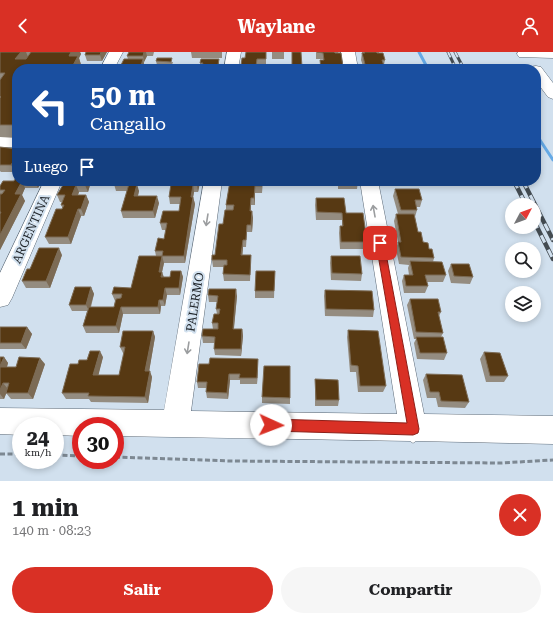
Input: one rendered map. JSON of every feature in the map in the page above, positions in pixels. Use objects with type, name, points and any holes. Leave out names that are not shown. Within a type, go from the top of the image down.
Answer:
[{"type":"street","points":[[110,64],[116,52]]},
{"type":"street","points":[[232,64],[234,52]]},
{"type":"street","points":[[348,52],[350,64]]},
{"type":"street","points":[[523,53],[553,54]]},
{"type":"street","points":[[523,53],[531,64]]},
{"type":"street","points":[[541,77],[553,94]]},
{"type":"street","points":[[0,142],[12,142]]},
{"type":"street","name":"ARGENTINA","points":[[0,298],[51,186]]},
{"type":"street","name":"PALERMO","points":[[176,422],[212,186]]},
{"type":"street","points":[[370,186],[413,429]]},
{"type":"street","points":[[0,421],[176,422],[413,429],[553,430]]},
{"type":"path","points":[[0,454],[12,454]]},
{"type":"path","points":[[124,457],[493,463],[553,460]]},
{"type":"building","points":[[0,52],[21,52],[15,59],[26,59],[31,52],[71,52],[69,56],[78,56],[74,64],[12,64],[12,125],[0,125],[0,80],[5,73],[0,73]]},
{"type":"building","points":[[86,52],[101,52],[100,55],[85,55]]},
{"type":"building","points":[[129,52],[144,52],[143,56],[127,56]]},
{"type":"building","points":[[246,52],[266,52],[266,59],[257,59],[256,64],[241,64],[242,58],[245,58]]},
{"type":"building","points":[[292,52],[301,52],[302,64],[292,64]]},
{"type":"building","points":[[317,52],[341,53],[343,64],[320,64],[320,60],[324,60],[323,53]]},
{"type":"building","points":[[364,52],[383,53],[385,60],[382,60],[383,64],[365,64],[362,53],[365,53]]},
{"type":"building","points":[[157,58],[172,58],[171,62],[156,61]]},
{"type":"building","points":[[124,59],[143,59],[142,64],[122,64]]},
{"type":"building","points":[[201,59],[219,59],[218,64],[200,63]]},
{"type":"building","points":[[0,147],[12,148],[11,165],[0,165]]},
{"type":"building","points":[[3,181],[12,181],[12,186],[19,186],[15,194],[21,194],[0,235],[0,194],[2,194],[5,190],[0,190],[0,186]]},
{"type":"building","points":[[62,186],[76,186],[72,195],[86,195],[81,209],[78,209],[68,237],[45,237],[56,209],[62,209],[64,205],[61,205],[65,195],[57,195]]},
{"type":"building","points":[[128,186],[136,186],[134,196],[157,196],[153,211],[121,211]]},
{"type":"building","points":[[171,186],[193,186],[191,197],[193,197],[184,256],[162,256],[163,251],[155,251],[158,238],[164,239],[167,223],[160,223],[163,211],[179,211],[181,197],[169,197]]},
{"type":"building","points":[[229,186],[255,186],[254,198],[251,198],[251,225],[247,225],[246,240],[243,240],[241,255],[251,255],[250,275],[223,274],[224,265],[227,265],[227,260],[212,260],[212,255],[215,255],[219,224],[223,224],[225,210],[233,210],[234,205],[226,205]]},
{"type":"building","points":[[395,189],[419,189],[422,200],[415,200],[417,210],[401,210]]},
{"type":"building","points":[[316,198],[344,198],[346,213],[363,213],[367,242],[341,242],[340,226],[343,226],[342,213],[317,212]]},
{"type":"building","points":[[396,214],[414,214],[418,232],[421,232],[423,242],[428,243],[429,249],[432,249],[434,258],[401,257],[398,242],[401,242]]},
{"type":"building","points":[[39,248],[59,248],[46,281],[22,281],[27,269],[30,269]]},
{"type":"building","points":[[139,256],[162,256],[159,272],[162,272],[161,277],[170,277],[171,271],[181,271],[179,288],[165,288],[163,300],[159,300],[158,307],[121,307],[116,326],[83,326],[89,307],[114,307],[116,299],[121,298],[122,294],[112,294],[114,287],[131,288]]},
{"type":"building","points":[[331,256],[360,256],[362,274],[332,273]]},
{"type":"building","points":[[410,261],[442,262],[446,275],[425,275],[428,286],[406,286],[404,275],[413,275]]},
{"type":"building","points":[[451,264],[469,264],[473,277],[454,276]]},
{"type":"building","points":[[256,271],[275,271],[274,291],[255,291]]},
{"type":"building","points":[[75,287],[91,287],[86,305],[69,305]]},
{"type":"building","points":[[209,289],[236,289],[233,329],[242,329],[241,349],[214,349],[215,337],[202,336],[203,329],[218,329],[218,323],[212,323],[214,314],[219,314],[220,309],[216,309],[218,296],[208,295]]},
{"type":"building","points":[[325,290],[372,291],[374,310],[326,309]]},
{"type":"building","points":[[410,299],[438,299],[441,312],[438,312],[443,333],[416,332]]},
{"type":"building","points":[[0,327],[27,327],[21,343],[0,343]]},
{"type":"building","points":[[348,330],[378,331],[386,386],[360,386],[358,366],[351,365]]},
{"type":"building","points":[[123,331],[153,331],[145,371],[150,371],[145,397],[88,396],[89,393],[62,393],[70,364],[78,364],[79,360],[87,360],[90,351],[100,351],[93,375],[119,375],[125,347],[120,347]]},
{"type":"building","points":[[416,337],[443,337],[447,353],[420,353]]},
{"type":"building","points":[[484,352],[500,353],[508,376],[490,376]]},
{"type":"building","points":[[0,357],[4,357],[0,366]]},
{"type":"building","points":[[19,357],[40,358],[28,393],[6,393],[9,383],[3,383],[0,390],[0,367],[16,367]]},
{"type":"building","points":[[210,358],[258,359],[257,378],[239,378],[240,374],[229,374],[227,393],[206,392],[207,382],[197,382],[199,364],[209,364]]},
{"type":"building","points":[[264,366],[290,366],[290,398],[262,397]]},
{"type":"building","points":[[426,374],[462,375],[469,402],[441,401],[439,392],[430,392]]},
{"type":"building","points":[[315,379],[338,380],[339,400],[316,400]]},
{"type":"waterway","points":[[419,52],[425,64]]},
{"type":"waterway","points":[[541,142],[553,160]]},
{"type":"railway","points":[[448,52],[454,64]]},
{"type":"railway","points":[[455,52],[461,64]]},
{"type":"railway","points":[[516,186],[522,198]]},
{"type":"railway","points":[[526,186],[553,240]]},
{"type":"railway","points":[[540,234],[553,259]]},
{"type":"route","points":[[271,425],[413,429],[380,243]]}]
